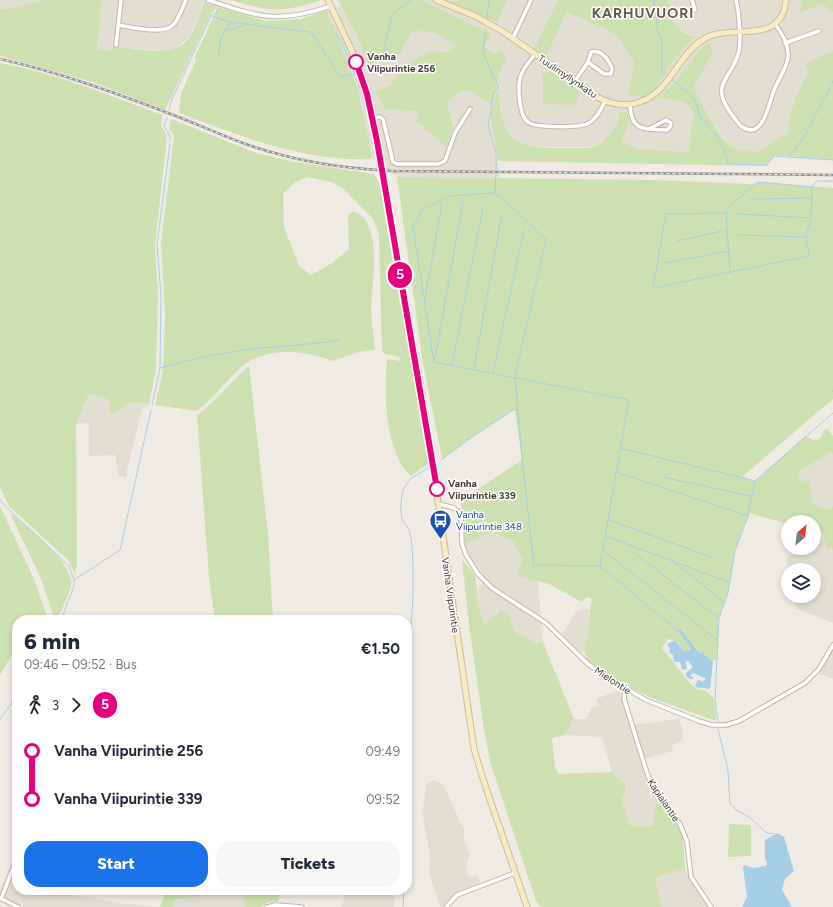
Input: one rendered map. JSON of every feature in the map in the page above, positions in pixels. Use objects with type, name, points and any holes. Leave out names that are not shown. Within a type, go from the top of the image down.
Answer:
[{"type":"street","points":[[116,45],[121,0]]},
{"type":"street","points":[[118,25],[159,30],[169,28],[177,20],[186,0]]},
{"type":"street","points":[[208,0],[254,15],[279,17],[308,14],[331,6]]},
{"type":"street","name":"Vanha Viipurintie","points":[[328,0],[352,51],[373,118],[439,504],[474,749],[527,907]]},
{"type":"street","name":"Tuulimyllynkatu","points":[[436,0],[484,20],[605,101],[630,105],[644,101],[656,94],[691,49],[704,38],[714,34],[761,30],[775,24]]},
{"type":"street","points":[[513,38],[531,0]]},
{"type":"street","points":[[692,0],[695,10]]},
{"type":"street","points":[[736,0],[739,51],[723,84],[720,95],[737,122],[747,128],[762,124],[766,116],[771,95],[787,64],[788,57],[786,43],[775,24],[784,9],[786,0]]},
{"type":"street","points":[[786,43],[820,31]]},
{"type":"street","points":[[574,81],[588,62],[591,52],[599,52],[603,54],[612,68],[611,74],[604,74],[588,62]]},
{"type":"street","points":[[535,54],[521,74],[519,82],[522,114],[528,122],[537,126],[580,126],[588,124],[593,120],[605,101]]},
{"type":"street","points":[[630,105],[631,117],[634,123],[638,126],[648,129],[667,130],[670,128],[671,124],[663,121],[648,129]]},
{"type":"street","points":[[373,118],[380,117],[383,119],[393,162],[397,164],[438,164],[445,161],[455,133],[470,108]]},
{"type":"street","name":"Mielontie","points":[[439,504],[454,508],[461,514],[462,544],[471,565],[478,574],[507,599],[546,623],[588,664],[625,689],[652,703],[699,721],[712,725],[726,725],[738,721],[805,683],[819,669],[833,645]]},
{"type":"street","name":"Kapialantie","points":[[625,689],[624,699],[647,774],[652,785],[680,824],[687,842],[691,877],[711,907]]},
{"type":"street","points":[[12,870],[1,898],[18,907]]},
{"type":"street","points":[[446,907],[457,895],[515,873]]},
{"type":"street","points":[[267,907],[276,905],[302,907]]},
{"type":"shaded area","points":[[0,0],[43,0],[15,8],[0,9]]},
{"type":"shaded area","points":[[102,0],[206,0],[190,37],[174,49],[160,51],[113,46],[113,51],[97,49]]},
{"type":"shaded area","points":[[422,0],[459,0],[451,2],[496,23],[507,0],[558,0],[535,49],[546,57],[567,12],[615,34],[634,63],[628,96],[654,91],[671,64],[695,38],[677,28],[668,0],[801,0],[801,13],[822,4],[833,13],[833,51],[805,63],[809,72],[793,104],[788,122],[788,133],[758,153],[735,149],[724,138],[704,111],[694,87],[713,53],[681,74],[659,98],[685,102],[694,114],[688,152],[637,149],[621,141],[607,137],[592,147],[535,147],[518,142],[503,123],[497,87],[490,116],[500,178],[397,177],[372,159],[358,89],[327,10],[341,6],[358,38],[369,65],[382,60],[397,59],[411,33],[425,30],[439,35],[456,46],[447,52],[432,51],[402,68],[391,85],[385,110],[418,111],[453,126],[447,104],[458,93],[468,90],[492,105],[499,73],[506,58],[493,54],[484,45],[492,34]]},
{"type":"shaded area","points":[[89,392],[110,400],[111,413],[123,405],[132,402],[149,404],[142,409],[127,470],[127,477],[118,476],[115,455],[89,456],[89,423],[76,424]]},
{"type":"shaded area","points":[[829,452],[833,454],[833,506],[828,510],[813,504],[809,483],[797,479],[801,470],[822,458]]},
{"type":"shaded area","points":[[493,532],[513,541],[522,559],[517,575],[538,582],[543,642],[536,644],[514,631],[510,616],[484,623],[479,607],[478,589],[486,578],[470,559],[465,544]]},
{"type":"shaded area","points":[[821,533],[823,533],[827,549],[833,549],[833,623],[797,609],[796,603],[821,603],[821,563],[787,563],[786,557],[793,555],[821,555]]},
{"type":"shaded area","points":[[579,610],[590,610],[590,623],[584,651],[581,653],[562,634],[574,615]]},
{"type":"shaded area","points":[[833,648],[833,679],[819,674]]},
{"type":"shaded area","points":[[619,690],[630,725],[679,719],[683,730],[682,740],[672,746],[673,751],[640,760],[648,782],[662,803],[656,804],[654,826],[630,826],[622,798],[625,792],[625,784],[612,772],[602,737],[565,735],[574,719],[586,719],[592,707],[597,707],[596,699]]},
{"type":"shaded area","points":[[434,780],[443,784],[464,830],[464,842],[470,853],[466,866],[469,876],[478,875],[480,883],[455,893],[445,907],[440,907],[429,873],[430,855],[424,824],[423,810],[426,784]]},
{"type":"shaded area","points":[[12,860],[12,895],[73,895],[120,903],[160,907],[24,907],[0,896],[0,890]]},
{"type":"shaded area","points":[[685,869],[709,907],[661,907],[656,880],[660,876]]},
{"type":"shaded area","points":[[205,895],[242,895],[245,907],[174,907],[175,901]]},
{"type":"shaded area","points":[[346,895],[395,895],[394,907],[341,907]]},
{"type":"green space","points":[[43,0],[102,0],[97,49],[112,51],[113,46],[154,51],[174,48],[183,44],[190,37],[205,2],[217,6],[210,16],[165,110],[92,82],[0,56],[0,9],[15,8]]},
{"type":"green space","points":[[231,0],[321,0],[286,9],[267,9]]},
{"type":"green space","points":[[338,0],[422,0],[492,34],[484,46],[493,54],[501,50],[506,58],[499,73],[492,105],[468,90],[458,93],[447,104],[453,126],[446,147],[416,121],[418,111],[385,110],[376,92],[391,85],[402,67],[432,51],[447,52],[456,46],[440,36],[430,32],[424,31],[411,33],[397,59],[382,60],[369,65],[358,38]]},
{"type":"green space","points":[[459,0],[507,0],[497,23],[450,2]]},
{"type":"green space","points":[[558,0],[668,0],[673,19],[678,28],[682,32],[695,37],[671,64],[654,91],[643,97],[628,96],[634,63],[615,34],[567,12],[546,57],[534,49]]},
{"type":"green space","points":[[801,0],[833,0],[833,13],[822,4],[800,13]]},
{"type":"green space","points":[[218,7],[265,21],[301,19],[327,10],[358,89],[372,159],[347,159],[297,152],[273,146],[179,113],[181,94],[196,60],[195,57]]},
{"type":"green space","points":[[710,43],[713,53],[694,87],[701,102],[724,139],[738,150],[758,152],[788,133],[788,125],[792,109],[809,72],[805,63],[833,51],[833,160],[775,155],[767,166],[498,161],[490,116],[498,86],[504,124],[513,137],[525,144],[546,148],[593,147],[603,141],[611,132],[617,123],[620,112],[627,112],[629,123],[622,141],[637,149],[688,152],[694,113],[685,102],[659,98],[681,74],[703,46]]},
{"type":"green space","points":[[0,63],[21,67],[62,79],[102,92],[162,115],[161,125],[167,136],[155,246],[158,295],[156,368],[149,404],[131,402],[124,405],[117,413],[110,413],[110,400],[89,393],[76,424],[77,563],[75,574],[68,560],[9,506],[0,487]]},
{"type":"green space","points":[[551,70],[581,91],[574,105],[543,104],[543,75]]},
{"type":"green space","points":[[171,119],[256,153],[295,162],[374,174],[380,185],[398,293],[417,382],[428,464],[411,476],[401,464],[391,438],[388,425],[386,398],[387,359],[401,361],[400,357],[385,354],[382,351],[379,234],[373,219],[341,187],[331,182],[307,177],[294,183],[283,194],[284,227],[299,266],[311,275],[332,263],[349,249],[348,216],[353,211],[363,217],[369,227],[373,239],[374,269],[371,318],[375,350],[358,352],[333,361],[309,354],[285,352],[261,356],[240,368],[197,411],[155,405],[162,375],[164,354],[165,314],[161,243],[174,136],[169,128]]},
{"type":"green space","points":[[397,177],[655,180],[750,184],[759,182],[833,188],[833,399],[742,477],[755,481],[805,436],[816,441],[821,437],[824,430],[828,429],[833,436],[833,454],[829,452],[822,458],[801,470],[797,479],[809,482],[813,504],[828,510],[833,506],[833,549],[827,549],[823,533],[821,533],[821,515],[781,515],[781,522],[749,513],[735,551],[728,593],[719,618],[716,660],[710,660],[705,653],[701,654],[688,638],[677,630],[691,649],[690,651],[684,651],[677,641],[668,639],[662,648],[696,689],[706,691],[714,699],[716,721],[652,698],[623,684],[588,661],[584,651],[590,623],[592,599],[586,597],[582,602],[549,584],[517,576],[522,559],[513,541],[493,532],[465,544],[464,518],[460,501],[522,460],[515,409],[442,459],[422,358]]},
{"type":"green space","points":[[249,366],[268,533],[273,615],[214,615],[209,578],[197,415],[211,404]]},
{"type":"green space","points":[[0,506],[34,579],[46,615],[12,615],[12,655],[0,675]]},
{"type":"green space","points":[[12,514],[49,547],[58,557],[71,577],[70,590],[59,615],[53,615],[41,579],[11,515]]},
{"type":"green space","points":[[462,560],[475,575],[479,607],[484,623],[487,623],[501,610],[510,616],[514,631],[536,644],[543,642],[574,719],[565,735],[552,738],[555,768],[558,774],[612,772],[625,784],[625,792],[622,798],[630,826],[653,826],[656,804],[662,803],[677,824],[683,837],[685,869],[660,876],[656,880],[661,907],[542,907],[536,901],[491,765],[484,730],[470,632]]},
{"type":"green space","points":[[729,824],[751,825],[751,856],[728,857]]},
{"type":"green space","points":[[165,895],[206,895],[175,900],[174,907],[160,907]]},
{"type":"green space","points":[[242,895],[280,895],[279,901],[269,902],[260,907],[245,907]]},
{"type":"water","points":[[680,629],[701,654],[703,652],[710,660],[713,661],[710,689],[695,687],[698,679],[702,682],[706,679],[694,673],[690,675],[694,679],[690,679],[686,676],[686,673],[693,667],[688,661],[685,662],[687,668],[685,670],[682,669],[680,662],[674,662],[673,655],[669,652],[670,649],[667,644],[675,640],[684,651],[690,651],[691,649],[677,630]]},
{"type":"water","points":[[778,833],[784,837],[794,871],[785,879],[782,890],[792,907],[742,907],[747,897],[743,868],[744,865],[753,868],[766,866],[765,840]]},
{"type":"waterway","points":[[382,60],[392,14],[412,0]]},
{"type":"waterway","points":[[487,19],[489,0]]},
{"type":"waterway","points":[[654,0],[658,33],[662,40],[662,72],[667,76]]},
{"type":"waterway","points":[[169,110],[172,99],[211,16],[217,12],[218,7]]},
{"type":"waterway","points":[[211,16],[230,22],[310,32],[315,37],[340,77],[355,74],[342,43],[335,32]]},
{"type":"waterway","points":[[225,31],[230,22]]},
{"type":"waterway","points":[[219,55],[221,39],[224,31],[245,25]]},
{"type":"waterway","points":[[486,29],[483,53],[498,86],[494,94],[488,125],[496,153],[496,170]]},
{"type":"waterway","points":[[672,80],[691,95],[697,105],[698,116],[718,137],[728,164],[766,165],[774,156],[833,160]]},
{"type":"waterway","points":[[790,156],[807,132],[833,81]]},
{"type":"waterway","points":[[167,118],[164,126],[170,136],[170,140]]},
{"type":"waterway","points":[[152,405],[160,368],[161,296],[157,244],[170,144]]},
{"type":"waterway","points":[[495,194],[496,173]]},
{"type":"waterway","points":[[726,213],[666,214],[653,288],[809,256],[806,237],[811,218],[812,187],[817,181],[833,181]]},
{"type":"waterway","points":[[730,272],[726,213],[730,205],[759,182],[811,187]]},
{"type":"waterway","points":[[434,362],[413,227],[422,210],[450,196],[491,193],[501,197],[546,239],[515,377],[522,460],[534,565],[600,566],[677,630]]},
{"type":"waterway","points":[[753,199],[812,198]]},
{"type":"waterway","points":[[435,359],[463,201]]},
{"type":"waterway","points":[[425,298],[442,204]]},
{"type":"waterway","points":[[452,365],[483,207]]},
{"type":"waterway","points":[[474,368],[502,214]]},
{"type":"waterway","points":[[738,214],[811,218]]},
{"type":"waterway","points":[[493,372],[524,230]]},
{"type":"waterway","points":[[677,241],[726,230]]},
{"type":"waterway","points":[[739,235],[805,237]]},
{"type":"waterway","points":[[665,263],[728,251]]},
{"type":"waterway","points":[[161,368],[217,354],[340,340]]},
{"type":"waterway","points":[[434,362],[629,400],[600,565]]},
{"type":"waterway","points":[[829,393],[833,391]]},
{"type":"waterway","points":[[441,460],[472,437],[515,409],[517,410]]},
{"type":"waterway","points":[[74,580],[120,550],[151,410]]},
{"type":"waterway","points":[[718,723],[715,699],[719,618],[728,593],[735,551],[748,516],[755,481],[833,413]]},
{"type":"waterway","points":[[620,448],[755,481]]},
{"type":"waterway","points":[[412,615],[413,591],[412,542],[409,529],[402,519],[402,497],[407,483],[430,467]]},
{"type":"waterway","points":[[616,472],[748,516]]},
{"type":"waterway","points":[[662,477],[751,496]]},
{"type":"waterway","points":[[0,499],[3,504],[69,566],[74,580],[74,586],[63,615]]},
{"type":"waterway","points":[[609,520],[711,557]]},
{"type":"waterway","points":[[606,536],[728,582]]},
{"type":"waterway","points":[[604,551],[717,640]]},
{"type":"waterway","points":[[635,553],[718,618]]},
{"type":"waterway","points":[[675,563],[724,602]]},
{"type":"waterway","points":[[0,719],[12,703]]},
{"type":"waterway","points":[[718,729],[728,770],[730,803],[736,810],[749,817],[767,833],[775,834]]},
{"type":"waterway","points":[[403,907],[404,895]]},
{"type":"railway","points":[[0,59],[64,76],[106,90],[267,151],[337,166],[393,171],[833,175]]},
{"type":"bus line","name":"5","points":[[356,62],[367,94],[373,118],[437,489]]},
{"type":"place","name":"Vanha Viipurintie 256","points":[[356,62]]},
{"type":"place","name":"Vanha Viipurintie 339","points":[[437,489]]},
{"type":"place","name":"Vanha Viipurintie 348","points":[[440,540]]},
{"type":"district","name":"KARHUVUORI","points":[[643,13]]}]
